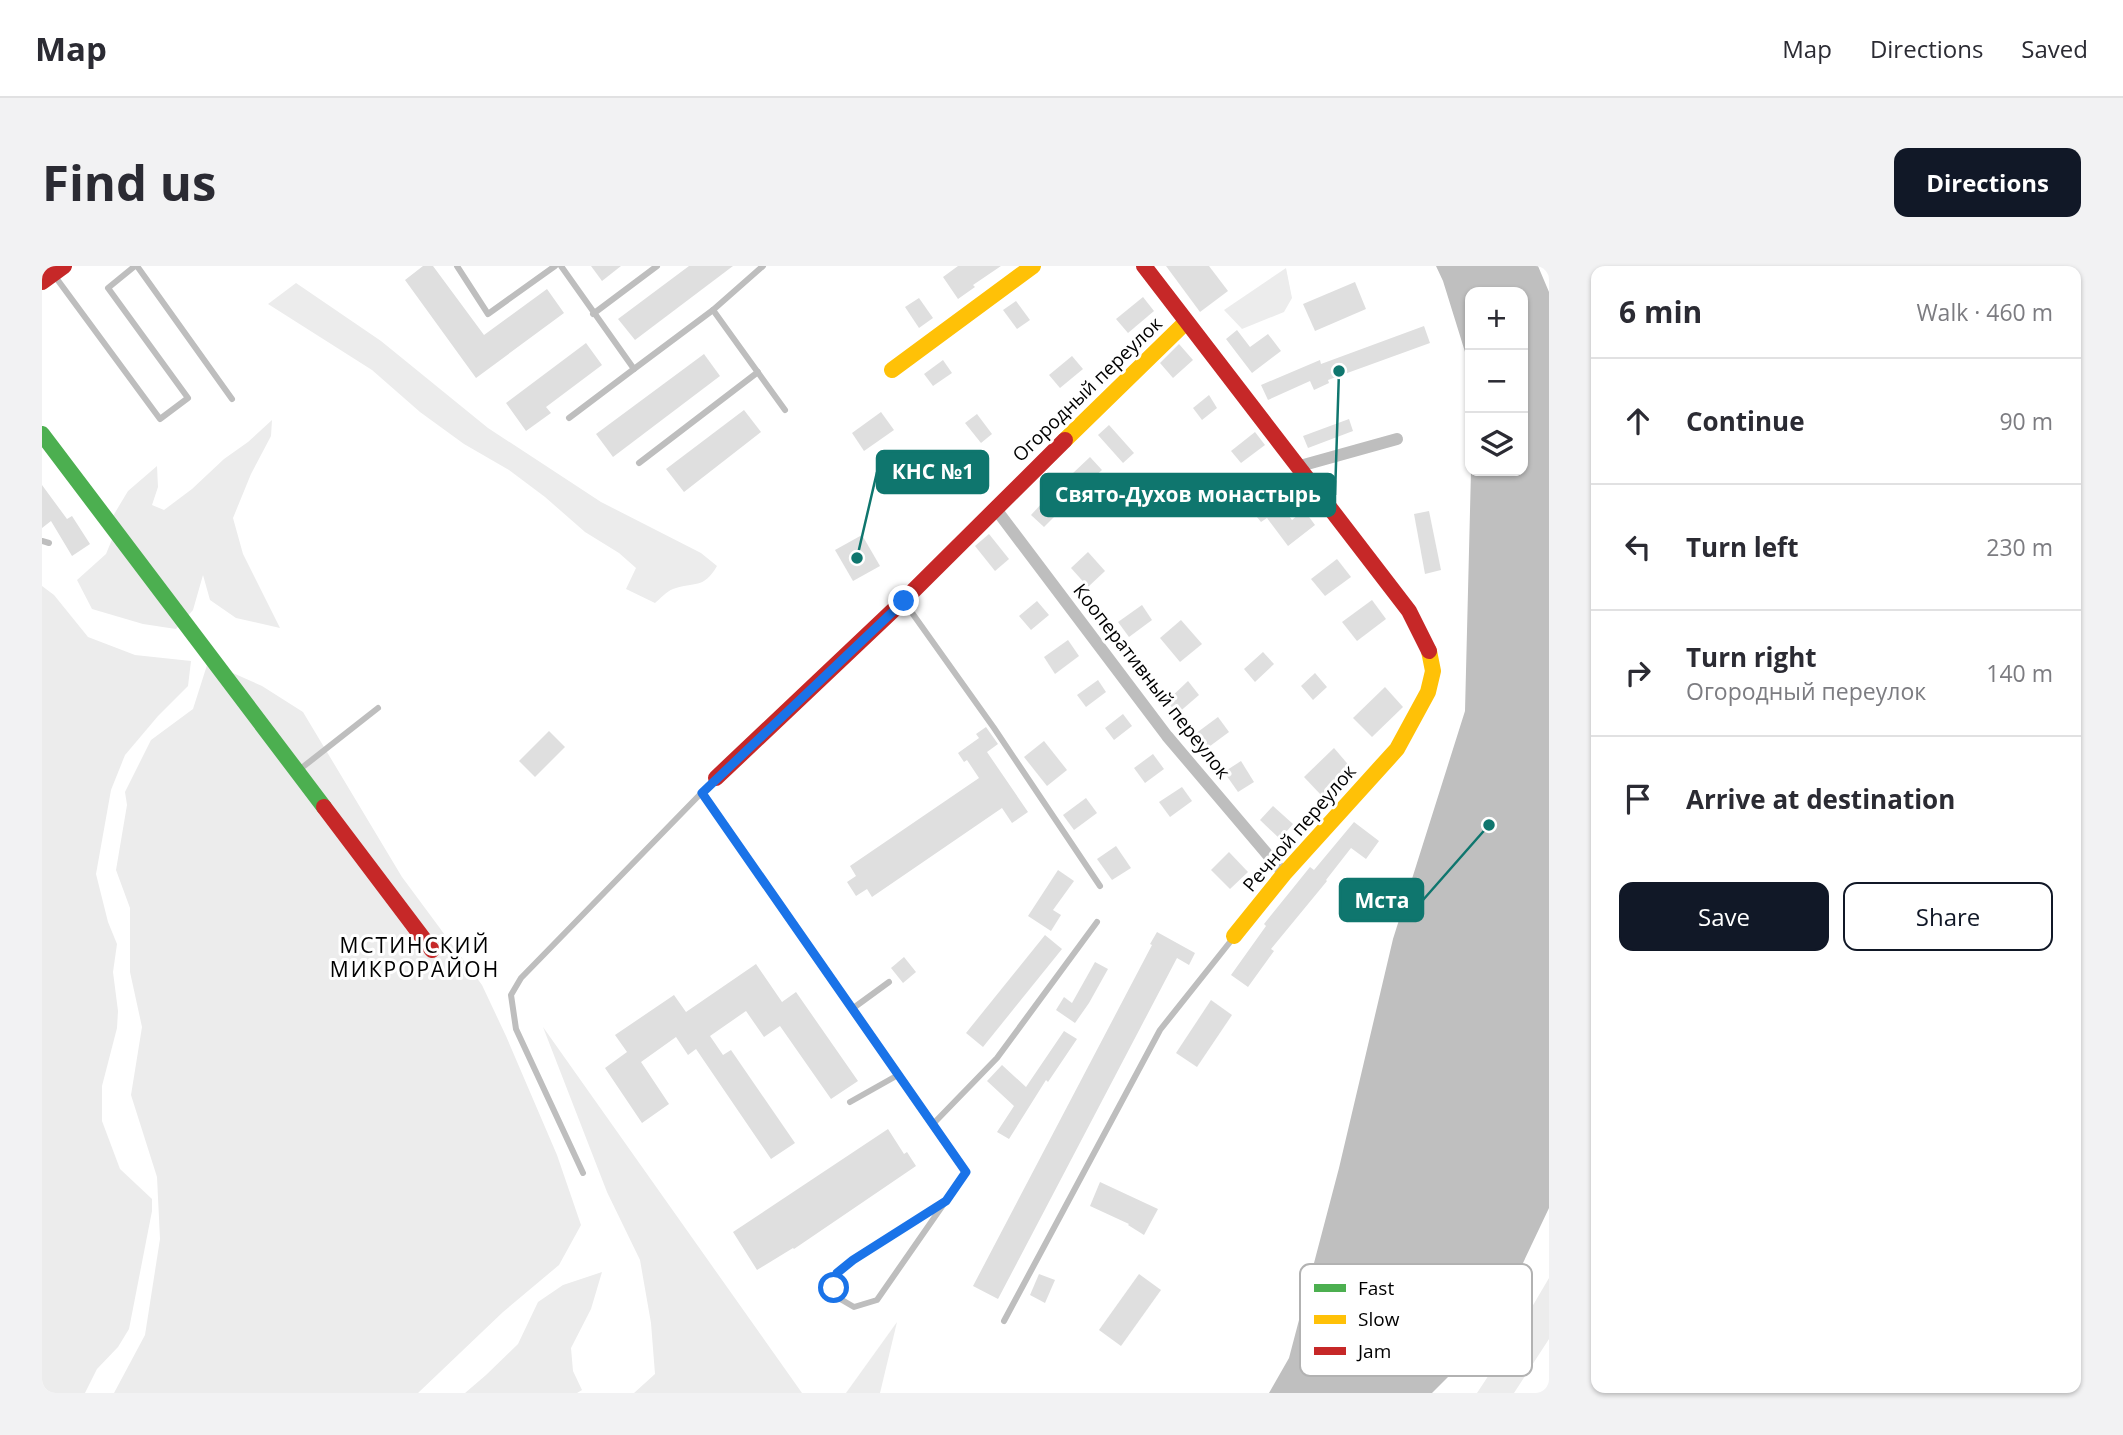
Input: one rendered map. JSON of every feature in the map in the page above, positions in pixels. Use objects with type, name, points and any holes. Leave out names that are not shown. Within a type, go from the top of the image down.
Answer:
[{"type":"street","points":[[892,370],[1033,266]]},
{"type":"street","name":"Речной переулок","points":[[1144,266],[1409,611],[1430,653],[1433,671],[1428,692],[1397,749],[1284,874],[1234,936]]},
{"type":"street","name":"Огородный переулок","points":[[716,778],[904,601],[995,508],[1186,322]]},
{"type":"street","points":[[42,434],[432,950]]},
{"type":"street","points":[[1300,466],[1397,439]]},
{"type":"street","name":"Кооперативный переулок","points":[[995,508],[1167,736],[1284,874]]},
{"type":"lane","points":[[53,274],[160,419],[188,398],[108,288],[136,266],[232,399]]},
{"type":"lane","points":[[457,266],[488,314],[555,266]]},
{"type":"lane","points":[[561,266],[634,369]]},
{"type":"lane","points":[[593,314],[657,266]]},
{"type":"lane","points":[[569,418],[713,310],[764,266]]},
{"type":"lane","points":[[713,310],[785,410]]},
{"type":"lane","points":[[639,463],[758,372]]},
{"type":"lane","points":[[904,601],[994,728],[1100,886]]},
{"type":"lane","points":[[297,771],[378,708]]},
{"type":"lane","points":[[583,1174],[516,1029],[511,995],[520,978],[716,778]]},
{"type":"lane","points":[[702,793],[966,1172],[946,1201],[877,1300],[854,1307],[842,1300],[834,1288],[837,1273],[946,1201]]},
{"type":"lane","points":[[933,1124],[997,1058],[1097,922]]},
{"type":"lane","points":[[1004,1321],[1160,1030],[1234,936]]},
{"type":"lane","points":[[852,1009],[890,982]]},
{"type":"lane","points":[[850,1102],[898,1075]]},
{"type":"shaded area","points":[[1436,266],[1538,266],[1549,292],[1549,1208],[1523,1264],[1314,1264],[1393,939],[1465,711],[1471,476],[1528,476],[1528,287],[1465,287],[1465,352]]},
{"type":"shaded area","points":[[1286,268],[1292,298],[1284,312],[1242,329],[1224,310]]},
{"type":"shaded area","points":[[296,283],[381,341],[488,428],[601,502],[701,553],[717,566],[712,574],[698,584],[671,590],[655,603],[626,589],[636,568],[619,553],[585,532],[509,470],[464,444],[420,412],[372,370],[268,304]]},
{"type":"shaded area","points":[[272,420],[271,436],[251,474],[233,518],[243,554],[280,628],[236,618],[210,600],[203,575],[193,610],[176,629],[143,624],[92,609],[77,580],[106,554],[113,537],[113,516],[128,491],[157,466],[158,487],[152,505],[164,510]]},
{"type":"shaded area","points":[[42,586],[54,595],[88,637],[135,655],[191,661],[188,686],[125,755],[111,790],[96,874],[108,922],[117,944],[113,972],[118,1011],[117,1028],[102,1086],[102,1121],[120,1169],[152,1199],[152,1211],[129,1329],[118,1347],[97,1369],[85,1393],[42,1393]]},
{"type":"shaded area","points":[[208,662],[262,686],[303,712],[402,877],[482,985],[557,1155],[581,1225],[559,1265],[503,1312],[418,1393],[114,1393],[145,1335],[160,1239],[157,1177],[131,1095],[142,1027],[130,972],[130,908],[116,870],[127,805],[125,792],[151,740],[193,709]]},
{"type":"shaded area","points":[[543,1027],[802,1393],[634,1393],[655,1374],[651,1323],[640,1260],[607,1192]]},
{"type":"shaded area","points":[[602,1272],[591,1309],[571,1348],[573,1371],[582,1390],[577,1393],[465,1393],[518,1344],[538,1302],[563,1285]]},
{"type":"shaded area","points":[[1549,1278],[1549,1339],[1532,1365],[1532,1307]]},
{"type":"shaded area","points":[[1300,1316],[1300,1376],[1449,1376],[1432,1393],[1269,1393],[1289,1358]]},
{"type":"shaded area","points":[[897,1322],[880,1393],[846,1393]]},
{"type":"shaded area","points":[[1488,1376],[1525,1376],[1514,1393],[1477,1393]]},
{"type":"building","points":[[423,266],[433,266],[484,335],[547,289],[564,313],[476,378],[405,280]]},
{"type":"building","points":[[591,266],[621,266],[602,281]]},
{"type":"building","points":[[689,266],[733,266],[635,340],[618,319]]},
{"type":"building","points":[[958,266],[1001,266],[958,299],[943,277]]},
{"type":"building","points":[[1166,266],[1209,266],[1228,291],[1200,312]]},
{"type":"building","points":[[1355,282],[1366,309],[1315,331],[1303,304]]},
{"type":"building","points":[[1143,297],[1154,311],[1128,333],[1116,319]]},
{"type":"building","points":[[919,298],[933,318],[919,328],[905,307]]},
{"type":"building","points":[[1016,301],[1030,320],[1017,329],[1003,310]]},
{"type":"building","points":[[1424,326],[1430,343],[1328,380],[1329,383],[1314,390],[1310,381],[1268,400],[1261,385],[1320,360],[1321,364]]},
{"type":"building","points":[[1237,330],[1250,347],[1268,334],[1281,351],[1252,373],[1226,339]]},
{"type":"building","points":[[586,343],[602,365],[546,407],[551,413],[526,431],[506,403]]},
{"type":"building","points":[[1179,344],[1193,360],[1173,378],[1160,363]]},
{"type":"building","points":[[704,354],[720,376],[613,457],[596,434]]},
{"type":"building","points":[[1072,356],[1083,369],[1060,388],[1049,375]]},
{"type":"building","points":[[943,360],[952,373],[933,386],[924,374]]},
{"type":"building","points":[[1209,395],[1217,408],[1202,420],[1193,408]]},
{"type":"building","points":[[744,410],[761,432],[684,492],[666,469]]},
{"type":"building","points":[[881,412],[894,430],[864,451],[852,433]]},
{"type":"building","points":[[977,414],[992,434],[981,443],[965,423]]},
{"type":"building","points":[[1349,419],[1353,431],[1308,448],[1303,436]]},
{"type":"building","points":[[1109,425],[1134,453],[1123,463],[1098,435]]},
{"type":"building","points":[[1255,432],[1265,445],[1241,463],[1231,451]]},
{"type":"building","points":[[1090,457],[1102,470],[1083,487],[1072,474]]},
{"type":"building","points":[[42,485],[67,519],[72,516],[90,544],[72,556],[51,521],[42,528]]},
{"type":"building","points":[[1269,489],[1292,520],[1304,510],[1315,525],[1288,546],[1267,518],[1261,522],[1248,506]]},
{"type":"building","points":[[1043,502],[1056,515],[1044,527],[1031,515]]},
{"type":"building","points":[[1429,511],[1441,570],[1425,574],[1414,514]]},
{"type":"building","points":[[989,534],[1009,559],[995,571],[975,546]]},
{"type":"building","points":[[862,535],[880,566],[853,581],[835,550]]},
{"type":"building","points":[[1088,552],[1105,571],[1088,587],[1071,568]]},
{"type":"building","points":[[1337,559],[1351,577],[1325,596],[1311,579]]},
{"type":"building","points":[[1372,600],[1386,619],[1357,641],[1342,622]]},
{"type":"building","points":[[1037,601],[1049,615],[1031,630],[1019,616]]},
{"type":"building","points":[[1142,605],[1152,620],[1129,637],[1118,622]]},
{"type":"building","points":[[1181,620],[1202,644],[1180,662],[1160,638]]},
{"type":"building","points":[[1068,640],[1079,656],[1055,674],[1044,657]]},
{"type":"building","points":[[1263,652],[1274,664],[1255,682],[1244,669]]},
{"type":"building","points":[[1315,673],[1327,687],[1313,700],[1301,686]]},
{"type":"building","points":[[1098,680],[1106,692],[1086,707],[1077,695]]},
{"type":"building","points":[[1188,681],[1199,695],[1177,714],[1167,701]]},
{"type":"building","points":[[1385,687],[1403,707],[1372,737],[1353,718]]},
{"type":"building","points":[[1123,714],[1132,726],[1114,740],[1105,728]]},
{"type":"building","points":[[1218,717],[1229,732],[1206,749],[1195,734]]},
{"type":"building","points":[[986,727],[998,744],[987,752],[1028,812],[1012,823],[1002,808],[872,897],[867,889],[856,896],[847,882],[856,876],[850,866],[979,778],[967,760],[964,762],[958,753],[979,738],[976,734]]},
{"type":"building","points":[[549,731],[565,747],[535,777],[519,761]]},
{"type":"building","points":[[1044,741],[1067,770],[1047,786],[1024,757]]},
{"type":"building","points":[[1334,748],[1352,769],[1321,795],[1304,777]]},
{"type":"building","points":[[1153,754],[1164,769],[1145,783],[1134,768]]},
{"type":"building","points":[[1241,761],[1254,782],[1238,792],[1224,772]]},
{"type":"building","points":[[1182,787],[1192,801],[1170,817],[1159,802]]},
{"type":"building","points":[[1086,798],[1097,813],[1074,830],[1063,815]]},
{"type":"building","points":[[1273,806],[1293,824],[1280,839],[1260,820]]},
{"type":"building","points":[[1354,822],[1379,841],[1366,859],[1351,848],[1271,949],[1274,951],[1248,987],[1231,975],[1266,926],[1264,924],[1310,867],[1314,870]]},
{"type":"building","points":[[1116,846],[1131,868],[1112,880],[1097,859]]},
{"type":"building","points":[[1229,852],[1248,872],[1230,889],[1211,870]]},
{"type":"building","points":[[1058,870],[1074,881],[1053,910],[1061,915],[1051,931],[1028,916]]},
{"type":"building","points":[[1157,932],[1195,953],[1189,965],[1177,958],[998,1299],[973,1286]]},
{"type":"building","points":[[1045,935],[1062,949],[983,1047],[966,1033]]},
{"type":"building","points":[[904,957],[916,972],[903,983],[891,968]]},
{"type":"building","points":[[1095,962],[1108,969],[1075,1023],[1056,1010],[1064,997],[1072,1003]]},
{"type":"building","points":[[756,964],[782,1002],[796,992],[858,1081],[831,1099],[780,1026],[764,1037],[746,1011],[710,1036],[723,1055],[731,1050],[795,1143],[771,1159],[696,1049],[688,1055],[676,1037],[641,1062],[669,1104],[642,1123],[605,1068],[627,1052],[615,1035],[674,995],[686,1012]]},
{"type":"building","points":[[1211,1000],[1232,1015],[1197,1067],[1176,1053]]},
{"type":"building","points":[[1064,1031],[1077,1039],[1048,1082],[1046,1080],[1009,1139],[997,1132],[1014,1106],[987,1081],[1002,1065],[1026,1087]]},
{"type":"building","points":[[888,1129],[904,1154],[907,1152],[916,1166],[794,1249],[757,1270],[733,1232]]},
{"type":"building","points":[[1100,1182],[1158,1209],[1144,1235],[1129,1224],[1090,1206]]},
{"type":"building","points":[[1039,1274],[1055,1280],[1045,1303],[1030,1295]]},
{"type":"building","points":[[1139,1274],[1161,1290],[1121,1346],[1099,1330]]},
{"type":"traffic: fast","points":[[42,434],[324,807]]},
{"type":"traffic: slow","points":[[892,370],[1033,266]]},
{"type":"traffic: slow","points":[[1065,440],[1186,322]]},
{"type":"traffic: slow","points":[[1234,936],[1284,874],[1397,749],[1428,692],[1433,671],[1429,651]]},
{"type":"traffic: jam","points":[[42,282],[64,266]]},
{"type":"traffic: jam","points":[[1144,266],[1409,611],[1429,651]]},
{"type":"traffic: jam","points":[[716,778],[903,601],[1065,440]]},
{"type":"traffic: jam","points":[[324,807],[432,950]]},
{"type":"place","name":"Свято-Духов монастырь","points":[[1339,371]]},
{"type":"place","name":"КНС №1","points":[[857,558]]},
{"type":"place","name":"Мста","points":[[1489,825]]},
{"type":"district","name":"МСТИНСКИЙ МИКРОРАЙОН","points":[[415,957]]},
{"type":"route","points":[[834,1288],[837,1273],[946,1201],[966,1172],[702,793],[904,601]]}]
